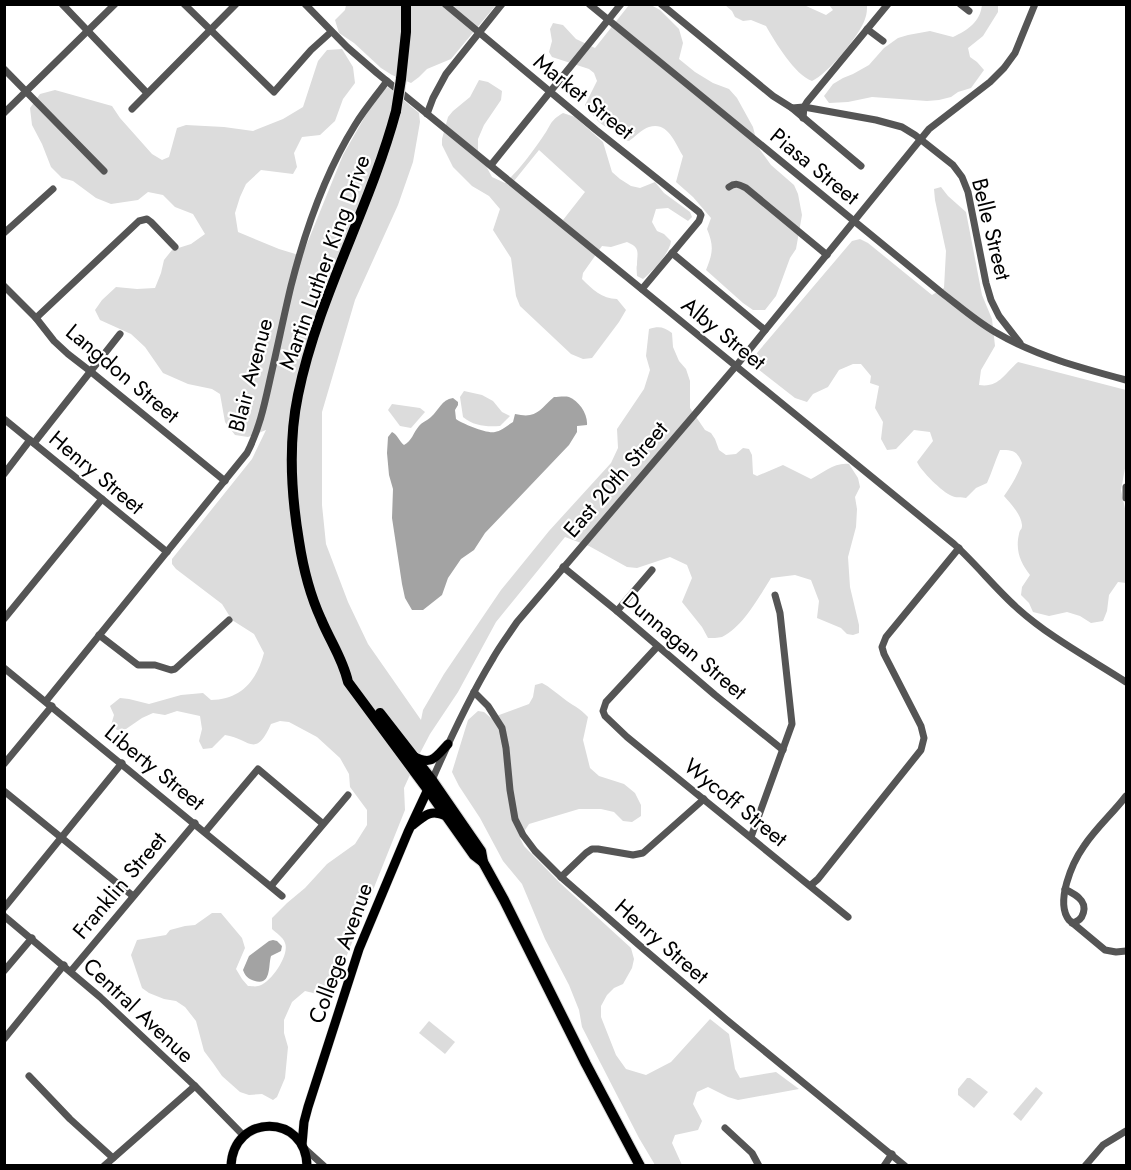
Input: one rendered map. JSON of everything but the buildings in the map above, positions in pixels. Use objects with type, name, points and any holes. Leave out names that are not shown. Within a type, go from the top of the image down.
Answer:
[{"type":"highway","name":"Martin Luther King Drive","points":[[345,668],[312,596],[302,556],[293,491],[294,420],[303,374],[318,326],[396,111],[406,32],[406,4]]},
{"type":"highway","points":[[345,668],[413,756],[446,816],[474,855],[483,862]]},
{"type":"highway","points":[[345,668],[348,682],[481,850],[483,862],[640,1166]]},
{"type":"main road","points":[[413,756],[426,761],[432,760],[448,744]]},
{"type":"main road","name":"College Avenue","points":[[307,1166],[303,1146],[304,1122],[359,949],[409,828],[430,785]]},
{"type":"main road","points":[[409,828],[427,813],[433,812],[446,816]]},
{"type":"main road","points":[[287,1131],[304,1122]]},
{"type":"main road","points":[[231,1166],[236,1146],[244,1136],[264,1126],[287,1131],[294,1135],[303,1146]]},
{"type":"street","points":[[62,4],[147,93]]},
{"type":"street","points":[[4,112],[114,4]]},
{"type":"street","points":[[184,4],[274,92],[311,50],[331,32]]},
{"type":"street","points":[[132,109],[236,4]]},
{"type":"street","name":"Alby Street","points":[[305,4],[331,32],[387,81],[958,548],[1024,614],[1126,682]]},
{"type":"street","name":"Market Street","points":[[445,4],[701,215],[699,221],[672,253]]},
{"type":"street","points":[[427,114],[441,83],[502,4]]},
{"type":"street","name":"Piasa Street","points":[[589,4],[976,319],[998,334],[1024,347]]},
{"type":"street","points":[[491,165],[621,4]]},
{"type":"street","points":[[662,4],[861,166]]},
{"type":"street","points":[[803,118],[804,107],[888,4]]},
{"type":"street","points":[[960,4],[969,11]]},
{"type":"street","name":"East 20th Street","points":[[430,785],[474,692],[517,622],[736,366],[929,129],[990,82],[1004,68],[1015,52],[1035,4]]},
{"type":"street","points":[[867,29],[883,41]]},
{"type":"street","points":[[4,69],[104,171]]},
{"type":"street","name":"Blair Avenue","points":[[4,764],[99,635],[247,453],[258,427],[306,235],[328,177],[356,123],[387,81]]},
{"type":"street","name":"Belle Street","points":[[792,108],[804,107],[894,124],[909,130],[947,159],[962,177],[968,192],[991,300],[999,316],[1024,347],[1062,362],[1126,380]]},
{"type":"street","points":[[729,187],[738,184],[746,188],[827,255]]},
{"type":"street","points":[[4,233],[53,189]]},
{"type":"street","points":[[36,318],[132,226],[143,219],[151,222],[175,247]]},
{"type":"street","points":[[642,290],[672,253],[765,330]]},
{"type":"street","name":"Langdon Street","points":[[4,286],[68,354],[225,481]]},
{"type":"street","points":[[4,474],[120,334]]},
{"type":"street","name":"Henry Street","points":[[4,419],[166,552]]},
{"type":"street","points":[[1126,487],[1126,498]]},
{"type":"street","points":[[4,619],[102,499]]},
{"type":"street","points":[[811,885],[921,750],[924,741],[923,731],[882,647],[886,637],[958,548]]},
{"type":"street","name":"Dunnagan Street","points":[[563,567],[715,696],[783,750]]},
{"type":"street","points":[[617,611],[652,570]]},
{"type":"street","points":[[751,837],[790,731],[792,717],[780,613],[775,596]]},
{"type":"street","points":[[99,635],[138,665],[155,665],[171,670],[175,669],[229,620]]},
{"type":"street","name":"Wycoff Street","points":[[657,647],[606,702],[603,711],[608,720],[848,917]]},
{"type":"street","name":"Liberty Street","points":[[4,668],[282,896]]},
{"type":"street","name":"Henry Street","points":[[474,692],[488,706],[504,734],[513,809],[518,827],[535,851],[561,877],[728,1021],[905,1166]]},
{"type":"street","points":[[4,908],[122,763]]},
{"type":"street","points":[[205,832],[258,769],[322,824]]},
{"type":"street","points":[[4,790],[133,896]]},
{"type":"street","points":[[271,886],[348,795]]},
{"type":"street","points":[[1126,796],[1076,859],[1065,889],[1064,910],[1072,923],[1106,950],[1126,951]]},
{"type":"street","points":[[561,877],[592,849],[633,855],[643,853],[704,799]]},
{"type":"street","name":"Franklin Street","points":[[70,971],[195,823]]},
{"type":"street","points":[[1065,889],[1078,896],[1083,904],[1080,920],[1072,923]]},
{"type":"street","name":"Central Avenue","points":[[4,916],[64,965],[195,1086],[244,1136]]},
{"type":"street","points":[[4,971],[32,938]]},
{"type":"street","name":"Franklin Street","points":[[4,1039],[64,965]]},
{"type":"street","points":[[29,1076],[112,1158]]},
{"type":"street","points":[[104,1166],[195,1086]]},
{"type":"street","points":[[725,1128],[752,1153],[759,1166]]},
{"type":"street","points":[[1085,1166],[1103,1145],[1126,1131]]},
{"type":"street","points":[[303,1146],[324,1166]]},
{"type":"street","points":[[884,1166],[892,1154]]},
{"type":"shaded area","points":[[346,5],[496,5],[451,59],[427,69],[411,83],[381,68],[354,43],[339,33],[335,20],[345,10]]},
{"type":"shaded area","points":[[629,5],[651,5],[660,10],[679,29],[683,43],[679,59],[713,83],[729,89],[737,98],[753,127],[758,147],[771,165],[794,185],[802,215],[796,249],[790,258],[776,296],[765,310],[753,310],[706,270],[712,250],[707,229],[711,218],[676,182],[683,156],[670,134],[656,126],[644,129],[629,141],[624,140],[616,129],[606,127],[599,122],[585,105],[597,81],[594,73],[589,69],[552,57],[549,52],[552,41],[550,29],[553,23],[563,25],[576,39],[595,48]]},
{"type":"shaded area","points":[[725,5],[804,5],[826,15],[833,10],[829,5],[867,5],[867,7],[862,26],[850,44],[826,71],[812,81],[792,65],[766,26],[735,17]]},
{"type":"shaded area","points":[[982,5],[998,5],[998,12],[983,36],[968,48],[970,57],[984,70],[971,88],[951,97],[927,101],[872,97],[829,103],[824,96],[833,84],[869,65],[884,48],[898,38],[930,31],[953,37],[964,31],[976,21]]},
{"type":"shaded area","points":[[342,49],[353,67],[355,83],[343,99],[335,121],[320,135],[302,137],[294,153],[297,167],[293,174],[261,170],[246,184],[235,213],[238,232],[302,256],[343,155],[381,92],[388,87],[419,113],[420,122],[413,162],[398,205],[355,300],[322,412],[322,505],[326,544],[348,602],[368,644],[421,720],[423,710],[444,674],[501,590],[549,531],[611,463],[618,448],[617,429],[644,389],[650,370],[646,356],[649,329],[653,328],[666,329],[672,333],[673,347],[690,381],[690,408],[705,430],[711,433],[719,450],[726,455],[736,454],[743,448],[749,449],[752,455],[753,474],[757,476],[783,465],[811,479],[834,466],[849,464],[858,478],[860,487],[855,497],[856,527],[848,557],[850,587],[859,633],[847,634],[841,628],[817,618],[819,601],[811,580],[795,575],[771,578],[750,611],[737,626],[722,637],[708,638],[682,602],[692,578],[687,565],[670,557],[637,568],[627,567],[589,546],[565,537],[496,622],[458,692],[419,755],[404,788],[405,810],[337,980],[325,996],[305,991],[292,1002],[284,1020],[284,1033],[288,1047],[285,1078],[277,1097],[273,1100],[262,1094],[249,1095],[240,1092],[222,1076],[204,1051],[196,1021],[185,1007],[176,1001],[164,999],[142,988],[131,955],[137,940],[166,935],[170,930],[195,925],[212,913],[221,913],[242,938],[245,948],[236,969],[248,986],[263,984],[278,968],[286,948],[283,939],[272,929],[272,918],[327,864],[355,844],[367,825],[367,810],[350,787],[349,774],[340,758],[317,737],[289,722],[280,721],[271,724],[256,744],[225,735],[212,748],[203,749],[199,741],[202,729],[200,716],[177,711],[165,715],[153,713],[126,729],[117,730],[111,725],[114,715],[110,706],[120,698],[149,704],[181,695],[203,693],[211,700],[222,699],[246,687],[257,672],[264,653],[254,634],[232,620],[222,604],[176,569],[172,564],[172,559],[252,459],[266,430],[248,437],[235,435],[225,422],[220,394],[212,389],[188,384],[163,373],[145,347],[131,334],[100,320],[95,310],[116,287],[155,288],[164,260],[172,250],[191,244],[205,234],[193,214],[175,207],[163,195],[148,192],[138,200],[111,204],[96,198],[73,181],[62,178],[51,167],[32,125],[30,108],[40,94],[55,90],[112,106],[152,154],[162,160],[169,157],[177,128],[186,125],[253,131],[283,119],[303,107],[318,61],[327,50]]},
{"type":"shaded area","points":[[479,80],[488,82],[502,91],[501,100],[484,125],[478,139],[478,151],[492,177],[505,183],[529,156],[553,121],[563,113],[575,117],[603,142],[612,172],[620,179],[631,186],[640,188],[655,182],[664,193],[690,212],[692,217],[688,221],[668,208],[656,209],[652,222],[657,231],[671,241],[656,267],[643,279],[637,276],[636,248],[627,242],[611,247],[602,246],[583,273],[582,279],[598,293],[617,299],[626,310],[592,358],[583,359],[571,354],[520,306],[516,296],[511,258],[493,230],[500,209],[489,196],[472,186],[453,167],[442,145],[448,117],[470,97]],"holes":[[[539,150],[585,192],[563,220],[514,181]]]},
{"type":"shaded area","points":[[941,187],[966,212],[982,295],[992,319],[995,346],[981,370],[979,385],[996,382],[1018,362],[1126,390],[1126,463],[1121,490],[1126,513],[1126,583],[1118,582],[1109,595],[1103,621],[1091,623],[1067,612],[1049,616],[1033,612],[1029,603],[1021,595],[1022,587],[1030,575],[1018,551],[1019,532],[1022,525],[1017,513],[1004,496],[1022,463],[1016,453],[1000,450],[987,483],[976,488],[966,498],[953,497],[932,481],[917,462],[933,441],[930,432],[914,430],[896,449],[887,450],[881,439],[883,422],[875,408],[879,386],[870,383],[871,376],[861,364],[853,364],[839,370],[828,387],[813,394],[807,402],[795,398],[754,366],[757,353],[852,241],[860,239],[868,243],[932,295],[944,288],[946,251],[934,189]]},
{"type":"shaded area","points":[[464,391],[482,395],[493,401],[502,412],[510,416],[500,426],[485,426],[471,422],[463,417],[460,397]]},
{"type":"shaded area","points":[[554,397],[569,397],[576,402],[584,412],[587,425],[577,426],[577,432],[569,445],[485,533],[474,550],[461,559],[448,578],[442,595],[423,610],[412,610],[405,598],[392,518],[393,489],[389,475],[388,437],[392,432],[404,445],[420,425],[431,417],[443,403],[453,398],[458,402],[455,410],[456,419],[487,432],[495,432],[513,422],[515,414],[533,414]]},
{"type":"shaded area","points":[[392,404],[420,408],[425,412],[411,428],[400,426],[388,410]]},
{"type":"shaded area","points":[[542,683],[588,717],[583,740],[590,768],[599,776],[624,784],[635,793],[641,805],[641,816],[632,822],[623,821],[614,812],[601,809],[579,809],[529,824],[520,838],[524,846],[560,883],[631,948],[634,959],[632,968],[623,984],[614,988],[607,995],[601,1006],[601,1017],[616,1055],[626,1069],[646,1075],[671,1062],[710,1019],[729,1034],[735,1069],[740,1078],[776,1072],[799,1089],[738,1100],[708,1087],[697,1092],[693,1104],[702,1121],[698,1130],[675,1135],[672,1143],[682,1165],[655,1165],[639,1138],[582,1027],[579,1010],[569,985],[545,939],[522,884],[503,861],[452,772],[468,720],[478,711],[484,712],[491,718],[529,704],[535,685]]},
{"type":"shaded area","points":[[273,940],[282,946],[281,951],[271,956],[266,979],[258,982],[250,979],[243,970],[249,956]]},
{"type":"shaded area","points":[[429,1021],[455,1042],[445,1054],[419,1033]]},
{"type":"shaded area","points":[[967,1078],[988,1092],[974,1108],[958,1095],[958,1089]]},
{"type":"shaded area","points":[[1036,1087],[1043,1093],[1021,1121],[1013,1114]]}]
